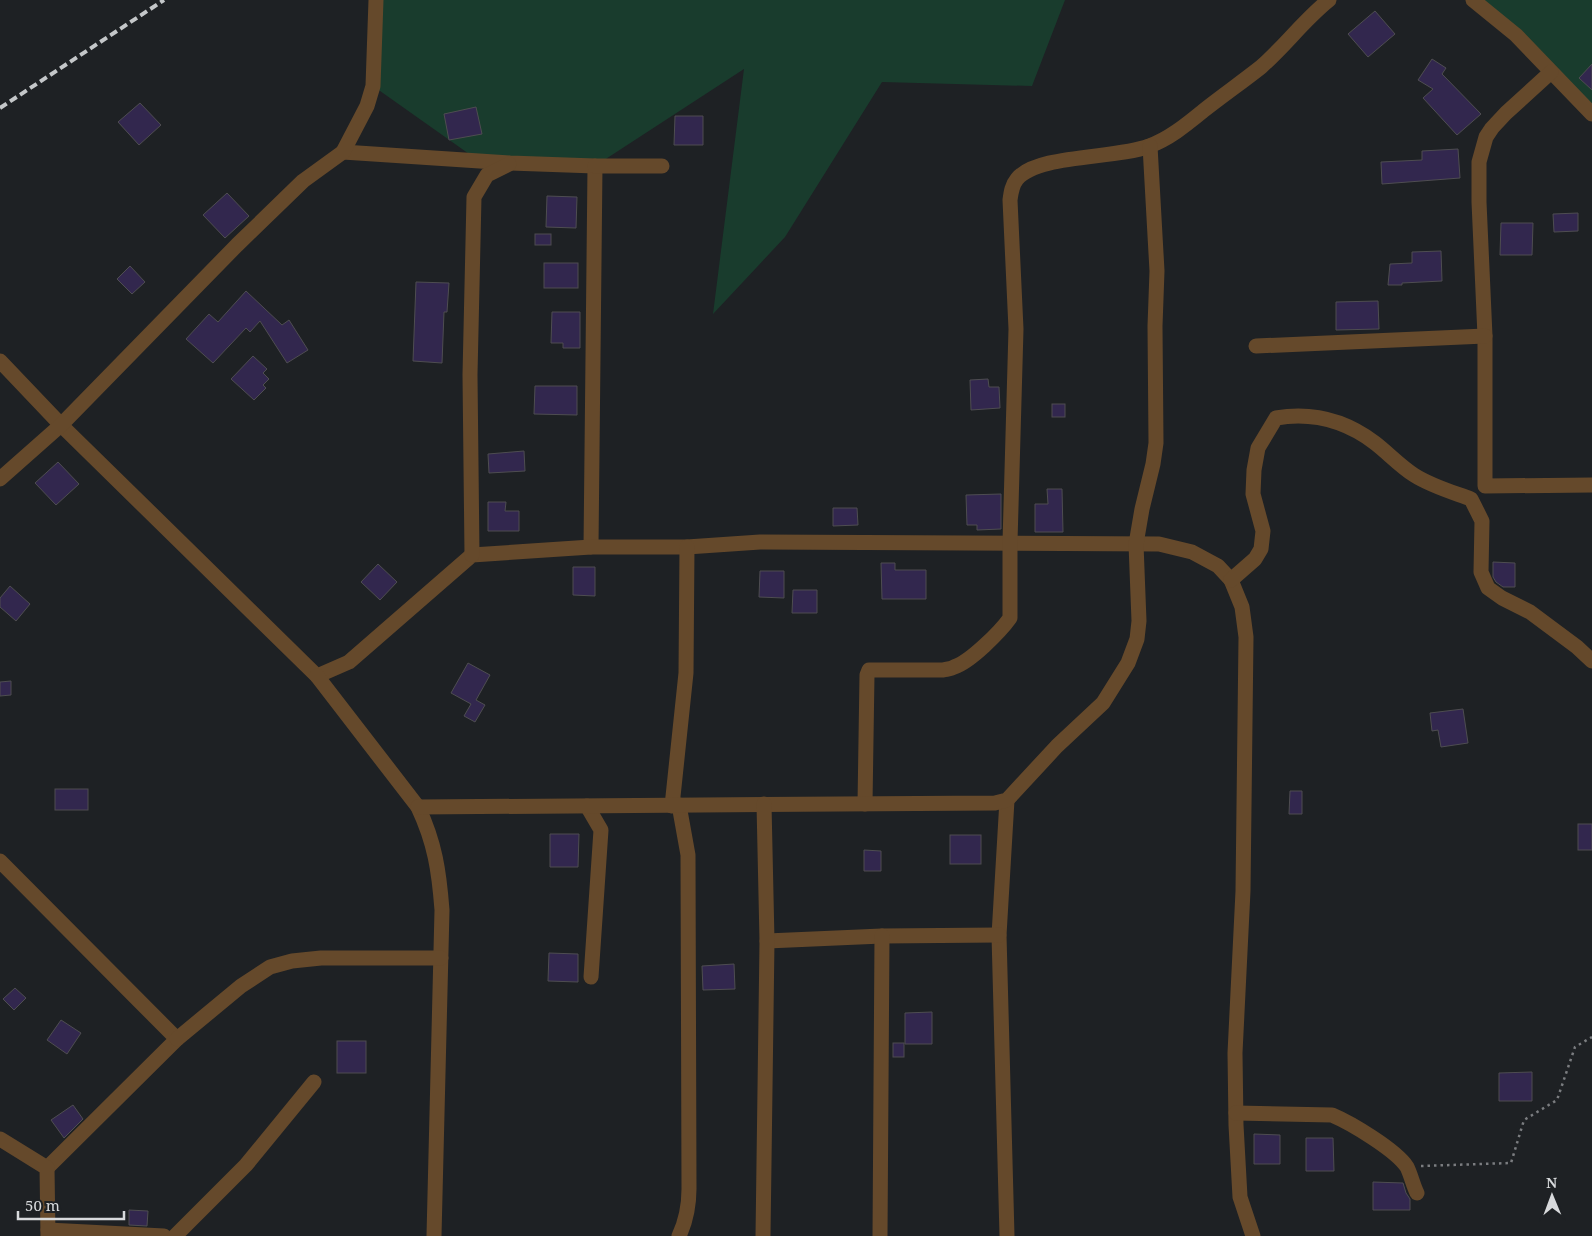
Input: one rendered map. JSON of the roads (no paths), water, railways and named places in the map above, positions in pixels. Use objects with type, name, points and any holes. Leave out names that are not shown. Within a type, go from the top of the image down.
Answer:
[{"type":"street","points":[[0,479],[61,425],[237,245],[303,181],[343,152],[368,106],[373,86],[376,0]]},
{"type":"street","points":[[866,804],[867,676],[870,670],[943,670],[954,668],[968,660],[1010,618],[1010,542],[1016,329],[1010,200],[1012,188],[1018,178],[1032,169],[1049,163],[1126,152],[1150,146],[1188,123],[1261,66],[1314,12],[1329,0]]},
{"type":"street","points":[[1473,0],[1516,35],[1592,114]]},
{"type":"street","points":[[1484,486],[1485,336],[1479,162],[1486,137],[1492,128],[1551,72]]},
{"type":"street","points":[[418,807],[994,803],[1007,800],[1057,746],[1102,703],[1128,663],[1137,639],[1139,620],[1136,544],[1142,509],[1150,482],[1156,443],[1155,326],[1157,271],[1150,146]]},
{"type":"street","points":[[343,152],[510,163],[662,166]]},
{"type":"street","points":[[472,556],[470,375],[474,197],[487,175],[510,163]]},
{"type":"street","points":[[591,547],[595,166]]},
{"type":"street","points":[[1256,346],[1485,336]]},
{"type":"street","points":[[0,361],[61,425],[317,676],[418,807],[427,826],[435,853],[440,875],[442,910],[434,1236]]},
{"type":"street","points":[[1231,580],[1255,559],[1261,548],[1263,532],[1253,494],[1254,470],[1258,448],[1276,418],[1316,416],[1340,423],[1372,441],[1413,474],[1435,486],[1471,499],[1482,520],[1481,572],[1488,588],[1502,598],[1530,612],[1577,647],[1592,661]]},
{"type":"street","points":[[1471,499],[1484,486],[1592,485]]},
{"type":"street","points":[[317,676],[349,662],[472,556],[591,547],[687,547],[760,542],[1010,542],[1159,544],[1192,552],[1218,566],[1231,580],[1242,607],[1246,637],[1243,891],[1235,1053],[1240,1197],[1253,1236]]},
{"type":"street","points":[[679,1236],[685,1224],[690,1189],[688,855],[675,806],[686,673],[687,547]]},
{"type":"street","points":[[1007,800],[998,935],[1007,1236]]},
{"type":"street","points":[[763,1236],[767,941],[764,804]]},
{"type":"street","points":[[587,806],[601,830],[591,977]]},
{"type":"street","points":[[0,861],[177,1039]]},
{"type":"street","points":[[767,941],[882,936],[998,935]]},
{"type":"street","points":[[880,1236],[882,936]]},
{"type":"street","points":[[164,1236],[48,1233],[47,1168],[177,1039],[241,986],[270,967],[292,961],[321,958],[441,958]]},
{"type":"street","points":[[175,1236],[246,1165],[314,1082]]},
{"type":"street","points":[[1236,1113],[1332,1115],[1389,1150],[1406,1166],[1417,1193]]},
{"type":"street","points":[[0,1139],[47,1168]]},
{"type":"railway","points":[[0,108],[164,0]]}]
